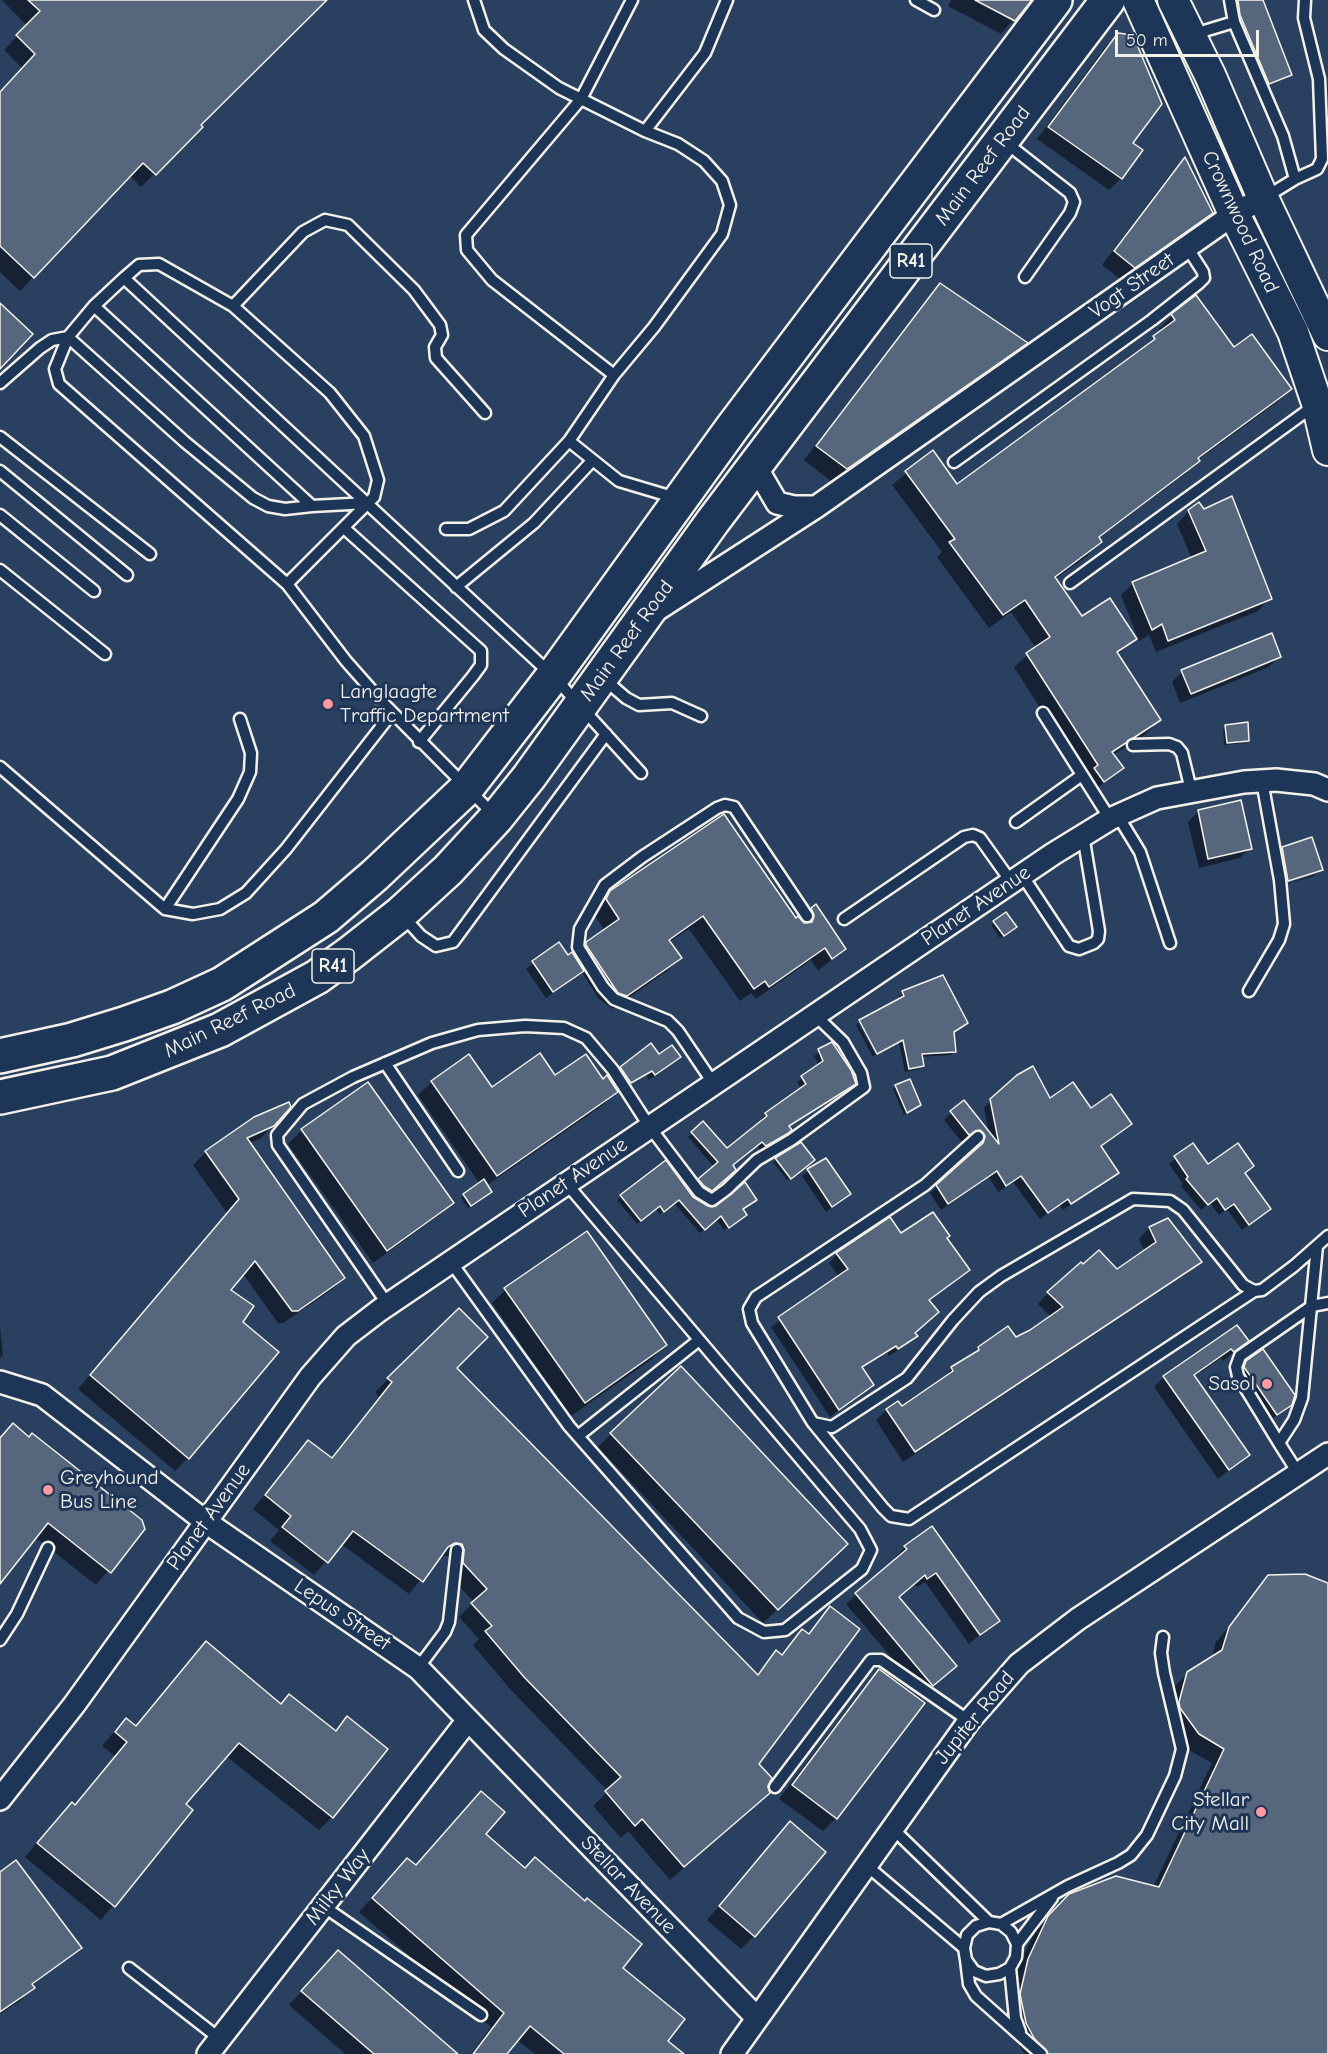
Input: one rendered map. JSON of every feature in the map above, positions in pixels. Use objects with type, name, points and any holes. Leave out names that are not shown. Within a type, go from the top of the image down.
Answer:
[{"type":"main road","name":"Main Reef Road","points":[[0,1056],[72,1041],[172,1007],[222,984],[326,916],[375,875],[466,789],[553,676],[732,428],[1054,0]]},
{"type":"main road","name":"Main Reef Road","points":[[0,1097],[112,1073],[220,1030],[317,977],[400,914],[448,870],[497,817],[713,521],[1108,0]]},
{"type":"main road","name":"Crownwood Road","points":[[1138,0],[1234,214],[1293,332],[1317,403],[1328,450]]},
{"type":"main road","name":"Crownwood Road","points":[[1173,0],[1328,335]]},
{"type":"main road","points":[[681,500],[713,521]]},
{"type":"street","name":"Vogt Street","points":[[642,620],[816,507],[1234,214],[1263,198]]},
{"type":"street","points":[[756,467],[777,503],[794,507],[816,507]]},
{"type":"street","name":"Planet Avenue","points":[[0,1799],[74,1705],[330,1353],[346,1336],[713,1083],[1017,879],[1114,817],[1157,798],[1191,790],[1262,781],[1323,784]]},
{"type":"street","name":"Lepus Street","points":[[0,1382],[42,1395],[206,1522],[418,1668],[468,1720]]},
{"type":"street","name":"Jupiter Road","points":[[757,2018],[969,1721],[1004,1680],[1049,1640],[1328,1454]]},
{"type":"street","name":"Milky Way","points":[[214,2046],[468,1720]]},
{"type":"street","name":"Stellar Avenue","points":[[468,1720],[757,2018]]},
{"type":"street","points":[[732,2054],[757,2018]]},
{"type":"lane","points":[[446,529],[469,529],[504,511],[569,441],[614,375],[654,327],[723,234],[730,205],[722,181],[704,161],[678,144],[645,131],[558,88],[504,49],[484,30],[474,0]]},
{"type":"lane","points":[[614,375],[492,280],[467,250],[466,236],[580,99],[632,0]]},
{"type":"lane","points":[[645,131],[705,53],[727,0]]},
{"type":"lane","points":[[916,0],[934,10]]},
{"type":"lane","points":[[1230,0],[1234,22],[1283,136],[1295,180]]},
{"type":"lane","points":[[1305,0],[1304,18],[1323,76]]},
{"type":"lane","points":[[1190,35],[1234,22]]},
{"type":"lane","name":"Vogt Street","points":[[1263,198],[1321,165],[1323,76]]},
{"type":"lane","points":[[1002,140],[1070,192],[1074,202],[1070,213],[1025,277]]},
{"type":"lane","points":[[233,306],[303,232],[325,220],[348,225],[414,290],[440,325],[442,335],[435,347],[436,358],[485,413]]},
{"type":"lane","points":[[954,462],[1152,320],[1199,283],[1204,278],[1203,272],[1187,247]]},
{"type":"lane","points":[[287,584],[344,528],[378,490],[378,480],[364,436],[350,415],[330,393],[233,306],[159,264],[139,265],[94,306],[68,337],[55,369],[59,384],[287,584],[346,661],[392,713],[466,789],[497,817]]},
{"type":"lane","points":[[124,278],[553,676],[641,773]]},
{"type":"lane","points":[[94,306],[312,506]]},
{"type":"lane","points":[[68,337],[185,442],[253,498],[268,506],[285,508],[368,503]]},
{"type":"lane","points":[[0,383],[40,348],[52,340],[68,337]]},
{"type":"lane","points":[[1070,583],[1317,403]]},
{"type":"lane","points":[[0,437],[150,554]]},
{"type":"lane","points":[[569,441],[619,481],[681,500]]},
{"type":"lane","points":[[456,587],[534,523],[592,461]]},
{"type":"lane","points":[[0,471],[127,574]]},
{"type":"lane","points":[[0,515],[94,591]]},
{"type":"lane","points":[[344,528],[481,651],[481,665],[477,671],[419,742]]},
{"type":"lane","points":[[0,570],[105,654]]},
{"type":"lane","points":[[602,676],[626,698],[639,705],[672,703],[701,716]]},
{"type":"lane","points":[[0,766],[165,909],[193,914],[220,909],[246,893],[286,849],[392,713]]},
{"type":"lane","points":[[1044,713],[1082,775],[1140,852],[1170,943]]},
{"type":"lane","points":[[165,909],[238,799],[250,772],[251,753],[240,719]]},
{"type":"lane","points":[[400,914],[421,936],[436,946],[453,942],[606,734]]},
{"type":"lane","points":[[1133,745],[1169,744],[1177,747],[1182,753],[1191,790]]},
{"type":"lane","points":[[1016,822],[1082,775]]},
{"type":"lane","points":[[1249,991],[1279,940],[1284,924],[1280,880],[1262,781]]},
{"type":"lane","points":[[713,1083],[678,1031],[668,1021],[615,999],[603,987],[578,947],[580,929],[605,885],[642,857],[725,805],[734,807],[807,916]]},
{"type":"lane","points":[[844,920],[964,837],[973,835],[980,838],[1017,879],[1069,946],[1079,949],[1094,943],[1099,931],[1083,836]]},
{"type":"lane","points":[[388,1305],[278,1145],[277,1135],[303,1104],[432,1043],[478,1030],[525,1026],[564,1028],[586,1038],[613,1070],[650,1126],[699,1192],[712,1200],[727,1190],[758,1161],[864,1087],[861,1073],[843,1042],[815,1015]]},
{"type":"lane","points":[[385,1064],[458,1171]]},
{"type":"lane","points":[[978,1137],[925,1185],[756,1297],[749,1309],[752,1323],[813,1423],[891,1516],[909,1519],[1254,1291],[1268,1285],[1328,1236]]},
{"type":"lane","points":[[451,1262],[578,1436],[738,1618],[764,1632],[785,1630],[862,1569],[871,1550],[860,1529],[566,1183]]},
{"type":"lane","points":[[813,1423],[832,1427],[907,1378],[953,1320],[980,1292],[1001,1276],[1133,1199],[1170,1201],[1183,1209],[1243,1285],[1254,1291]]},
{"type":"lane","points":[[1280,1443],[1294,1420],[1302,1398],[1317,1246]]},
{"type":"lane","points":[[1298,1473],[1239,1376],[1236,1366],[1240,1356],[1312,1306],[1328,1304]]},
{"type":"lane","points":[[578,1436],[699,1340]]},
{"type":"lane","points":[[0,1640],[17,1614],[48,1548]]},
{"type":"lane","points":[[418,1668],[445,1632],[449,1622],[457,1551]]},
{"type":"lane","points":[[1001,1924],[1052,1898],[1068,1886],[1131,1855],[1147,1834],[1174,1776],[1182,1749],[1164,1673],[1161,1653],[1163,1637]]},
{"type":"lane","points":[[775,1787],[871,1660],[881,1660],[969,1721]]},
{"type":"lane","points":[[892,1828],[989,1922],[1001,1924],[1011,1932],[1017,1944],[1016,1957],[1010,1968],[999,1974],[986,1976],[974,1971],[966,1960]]},
{"type":"lane","points":[[866,1865],[964,1948]]},
{"type":"lane","points":[[1017,1944],[1052,1898]]},
{"type":"lane","points":[[323,1906],[480,2015]]},
{"type":"lane","points":[[989,1922],[972,1931],[964,1948],[972,1990],[1020,2032],[1041,2054]]},
{"type":"lane","points":[[129,1968],[214,2046]]},
{"type":"lane","points":[[1010,1968],[1015,2018],[1020,2032]]},
{"type":"building","points":[[28,0],[327,0],[201,125],[203,127],[156,175],[143,163],[34,278],[0,246],[0,92],[35,54],[16,35],[40,11]]},
{"type":"building","points":[[975,0],[1032,0],[1015,21]]},
{"type":"building","points":[[1238,0],[1263,0],[1292,75],[1269,84],[1240,15]]},
{"type":"building","points":[[1118,33],[1133,35],[1162,104],[1133,143],[1143,150],[1122,179],[1048,127]]},
{"type":"building","points":[[1185,157],[1213,213],[1135,268],[1114,251]]},
{"type":"building","points":[[940,283],[1028,343],[847,469],[816,446]]},
{"type":"building","points":[[1196,295],[1234,347],[1252,334],[1292,389],[1198,458],[1200,461],[1099,537],[1102,542],[1055,577],[1082,616],[1110,598],[1137,639],[1117,652],[1161,720],[1112,752],[1124,768],[1104,782],[1094,768],[1098,765],[1026,653],[1050,637],[1025,600],[1003,615],[949,542],[955,539],[905,471],[933,450],[957,484],[1155,339],[1153,336],[1175,320],[1171,314]]},
{"type":"building","points":[[0,303],[33,334],[0,369]]},
{"type":"building","points":[[1232,496],[1272,599],[1168,641],[1162,624],[1152,630],[1132,582],[1206,551],[1188,510],[1199,502],[1204,509]]},
{"type":"building","points":[[1272,633],[1281,657],[1191,694],[1181,670]]},
{"type":"building","points":[[1248,722],[1249,741],[1227,743],[1225,725]]},
{"type":"building","points":[[1241,800],[1252,849],[1208,859],[1198,810]]},
{"type":"building","points":[[724,814],[796,918],[798,916],[804,923],[812,922],[814,915],[811,908],[816,904],[846,949],[832,959],[825,948],[769,987],[765,981],[754,989],[703,916],[669,940],[682,958],[627,996],[618,993],[586,945],[586,942],[619,919],[606,899],[610,891]]},
{"type":"building","points":[[1312,837],[1323,870],[1288,881],[1282,847]]},
{"type":"building","points":[[1006,912],[1017,927],[1004,936],[993,921]]},
{"type":"building","points":[[559,942],[568,955],[572,952],[584,971],[553,992],[532,961]]},
{"type":"building","points":[[943,975],[968,1023],[954,1032],[956,1052],[922,1054],[924,1066],[909,1069],[903,1040],[877,1054],[859,1020],[904,996],[902,991]]},
{"type":"building","points":[[832,1042],[851,1070],[856,1084],[789,1126],[792,1130],[787,1134],[766,1146],[762,1142],[733,1165],[736,1170],[712,1191],[704,1186],[698,1179],[718,1162],[691,1132],[703,1121],[727,1148],[767,1116],[765,1113],[806,1084],[801,1076],[823,1061],[818,1049]]},
{"type":"building","points":[[651,1043],[659,1054],[672,1045],[681,1057],[655,1075],[652,1071],[631,1083],[620,1067]]},
{"type":"building","points":[[540,1053],[555,1075],[586,1054],[603,1079],[607,1075],[618,1092],[497,1176],[431,1081],[469,1054],[492,1087]]},
{"type":"building","points":[[1033,1066],[1050,1098],[1073,1082],[1091,1108],[1111,1094],[1132,1124],[1101,1146],[1119,1173],[1071,1204],[1068,1199],[1048,1213],[1021,1176],[1006,1186],[997,1171],[948,1204],[936,1185],[983,1143],[985,1136],[980,1130],[969,1135],[950,1111],[964,1100],[999,1144],[990,1099],[1017,1075]]},
{"type":"building","points":[[910,1079],[921,1105],[907,1113],[895,1085]]},
{"type":"building","points":[[368,1082],[454,1203],[387,1251],[301,1129]]},
{"type":"building","points":[[289,1102],[291,1107],[274,1126],[247,1138],[345,1278],[298,1311],[292,1311],[255,1261],[231,1290],[254,1306],[243,1322],[279,1352],[189,1459],[90,1375],[239,1199],[205,1151],[254,1117]]},
{"type":"building","points":[[801,1142],[815,1160],[791,1179],[775,1158]]},
{"type":"building","points":[[1193,1143],[1208,1164],[1238,1143],[1254,1166],[1245,1173],[1271,1209],[1249,1225],[1234,1204],[1225,1210],[1217,1198],[1208,1205],[1186,1179],[1188,1177],[1174,1156]]},
{"type":"building","points":[[826,1158],[851,1194],[832,1207],[807,1169]]},
{"type":"building","points":[[666,1160],[693,1197],[708,1206],[716,1206],[745,1182],[757,1200],[743,1209],[747,1215],[729,1228],[721,1216],[705,1230],[679,1200],[664,1212],[660,1206],[641,1221],[620,1195]]},
{"type":"building","points":[[484,1179],[492,1192],[471,1206],[463,1194]]},
{"type":"building","points":[[933,1212],[950,1236],[947,1238],[970,1270],[929,1300],[939,1312],[915,1333],[918,1336],[898,1349],[896,1346],[862,1367],[874,1385],[839,1410],[778,1317],[848,1269],[836,1253],[890,1217],[901,1233]]},
{"type":"building","points":[[1168,1218],[1202,1262],[915,1452],[886,1409],[898,1401],[902,1406],[953,1371],[951,1367],[979,1350],[978,1347],[1008,1326],[1016,1337],[1030,1330],[1063,1307],[1047,1292],[1081,1262],[1083,1264],[1099,1250],[1117,1269],[1156,1242],[1149,1227]]},
{"type":"building","points":[[587,1231],[667,1345],[585,1403],[504,1288]]},
{"type":"building","points":[[459,1308],[488,1337],[457,1368],[758,1675],[776,1650],[782,1655],[802,1629],[809,1634],[830,1606],[860,1629],[759,1764],[772,1778],[768,1786],[770,1793],[684,1867],[642,1819],[635,1826],[605,1791],[621,1777],[524,1677],[485,1631],[492,1626],[471,1603],[487,1589],[463,1563],[462,1544],[455,1543],[448,1547],[423,1582],[353,1531],[328,1563],[282,1527],[291,1516],[265,1495],[308,1440],[332,1458],[392,1382],[387,1378]]},
{"type":"building","points":[[1237,1325],[1249,1341],[1234,1352],[1231,1349],[1194,1375],[1250,1455],[1229,1470],[1163,1376]]},
{"type":"building","points":[[1263,1349],[1295,1395],[1292,1405],[1277,1415],[1244,1367],[1246,1361]]},
{"type":"building","points":[[681,1366],[848,1544],[778,1610],[610,1433]]},
{"type":"building","points":[[13,1423],[29,1437],[32,1433],[142,1520],[145,1529],[111,1573],[48,1523],[0,1584],[0,1438]]},
{"type":"building","points":[[932,1526],[1000,1621],[980,1635],[936,1573],[927,1579],[925,1575],[899,1597],[957,1666],[933,1686],[855,1593],[907,1549],[904,1546]]},
{"type":"building","name":"Stellar City Mall","points":[[1305,1574],[1328,1583],[1328,2054],[1048,2054],[1034,2038],[1026,2023],[1020,1994],[1028,1959],[1048,1916],[1069,1894],[1116,1876],[1159,1887],[1224,1749],[1199,1734],[1180,1708],[1179,1702],[1187,1672],[1222,1650],[1229,1627],[1268,1575]]},
{"type":"building","points":[[206,1641],[281,1704],[289,1694],[336,1731],[347,1716],[388,1749],[333,1818],[239,1743],[186,1804],[193,1810],[115,1907],[37,1843],[72,1802],[75,1805],[127,1742],[115,1732],[126,1718],[136,1726]]},
{"type":"building","points":[[879,1669],[925,1703],[837,1819],[792,1785]]},
{"type":"building","points":[[481,1791],[505,1812],[486,1834],[525,1868],[535,1857],[585,1901],[587,1898],[642,1944],[623,1968],[685,2019],[668,2041],[684,2054],[564,2054],[530,2026],[507,2054],[473,2054],[504,2013],[372,1898],[407,1858],[416,1865]]},
{"type":"building","points":[[790,1821],[826,1852],[755,1937],[719,1906]]},
{"type":"building","points":[[16,1860],[82,1948],[32,1984],[35,1988],[0,2012],[0,1872]]},
{"type":"building","points":[[338,1950],[458,2054],[374,2054],[301,1991]]},
{"type":"place","name":"Langlaagte Traffic Department","points":[[328,704]]},
{"type":"place","name":"Sasol","points":[[1267,1384]]},
{"type":"place","name":"Greyhound Bus Line","points":[[48,1490]]},
{"type":"place","name":"Stellar City Mall","points":[[1261,1812]]}]
